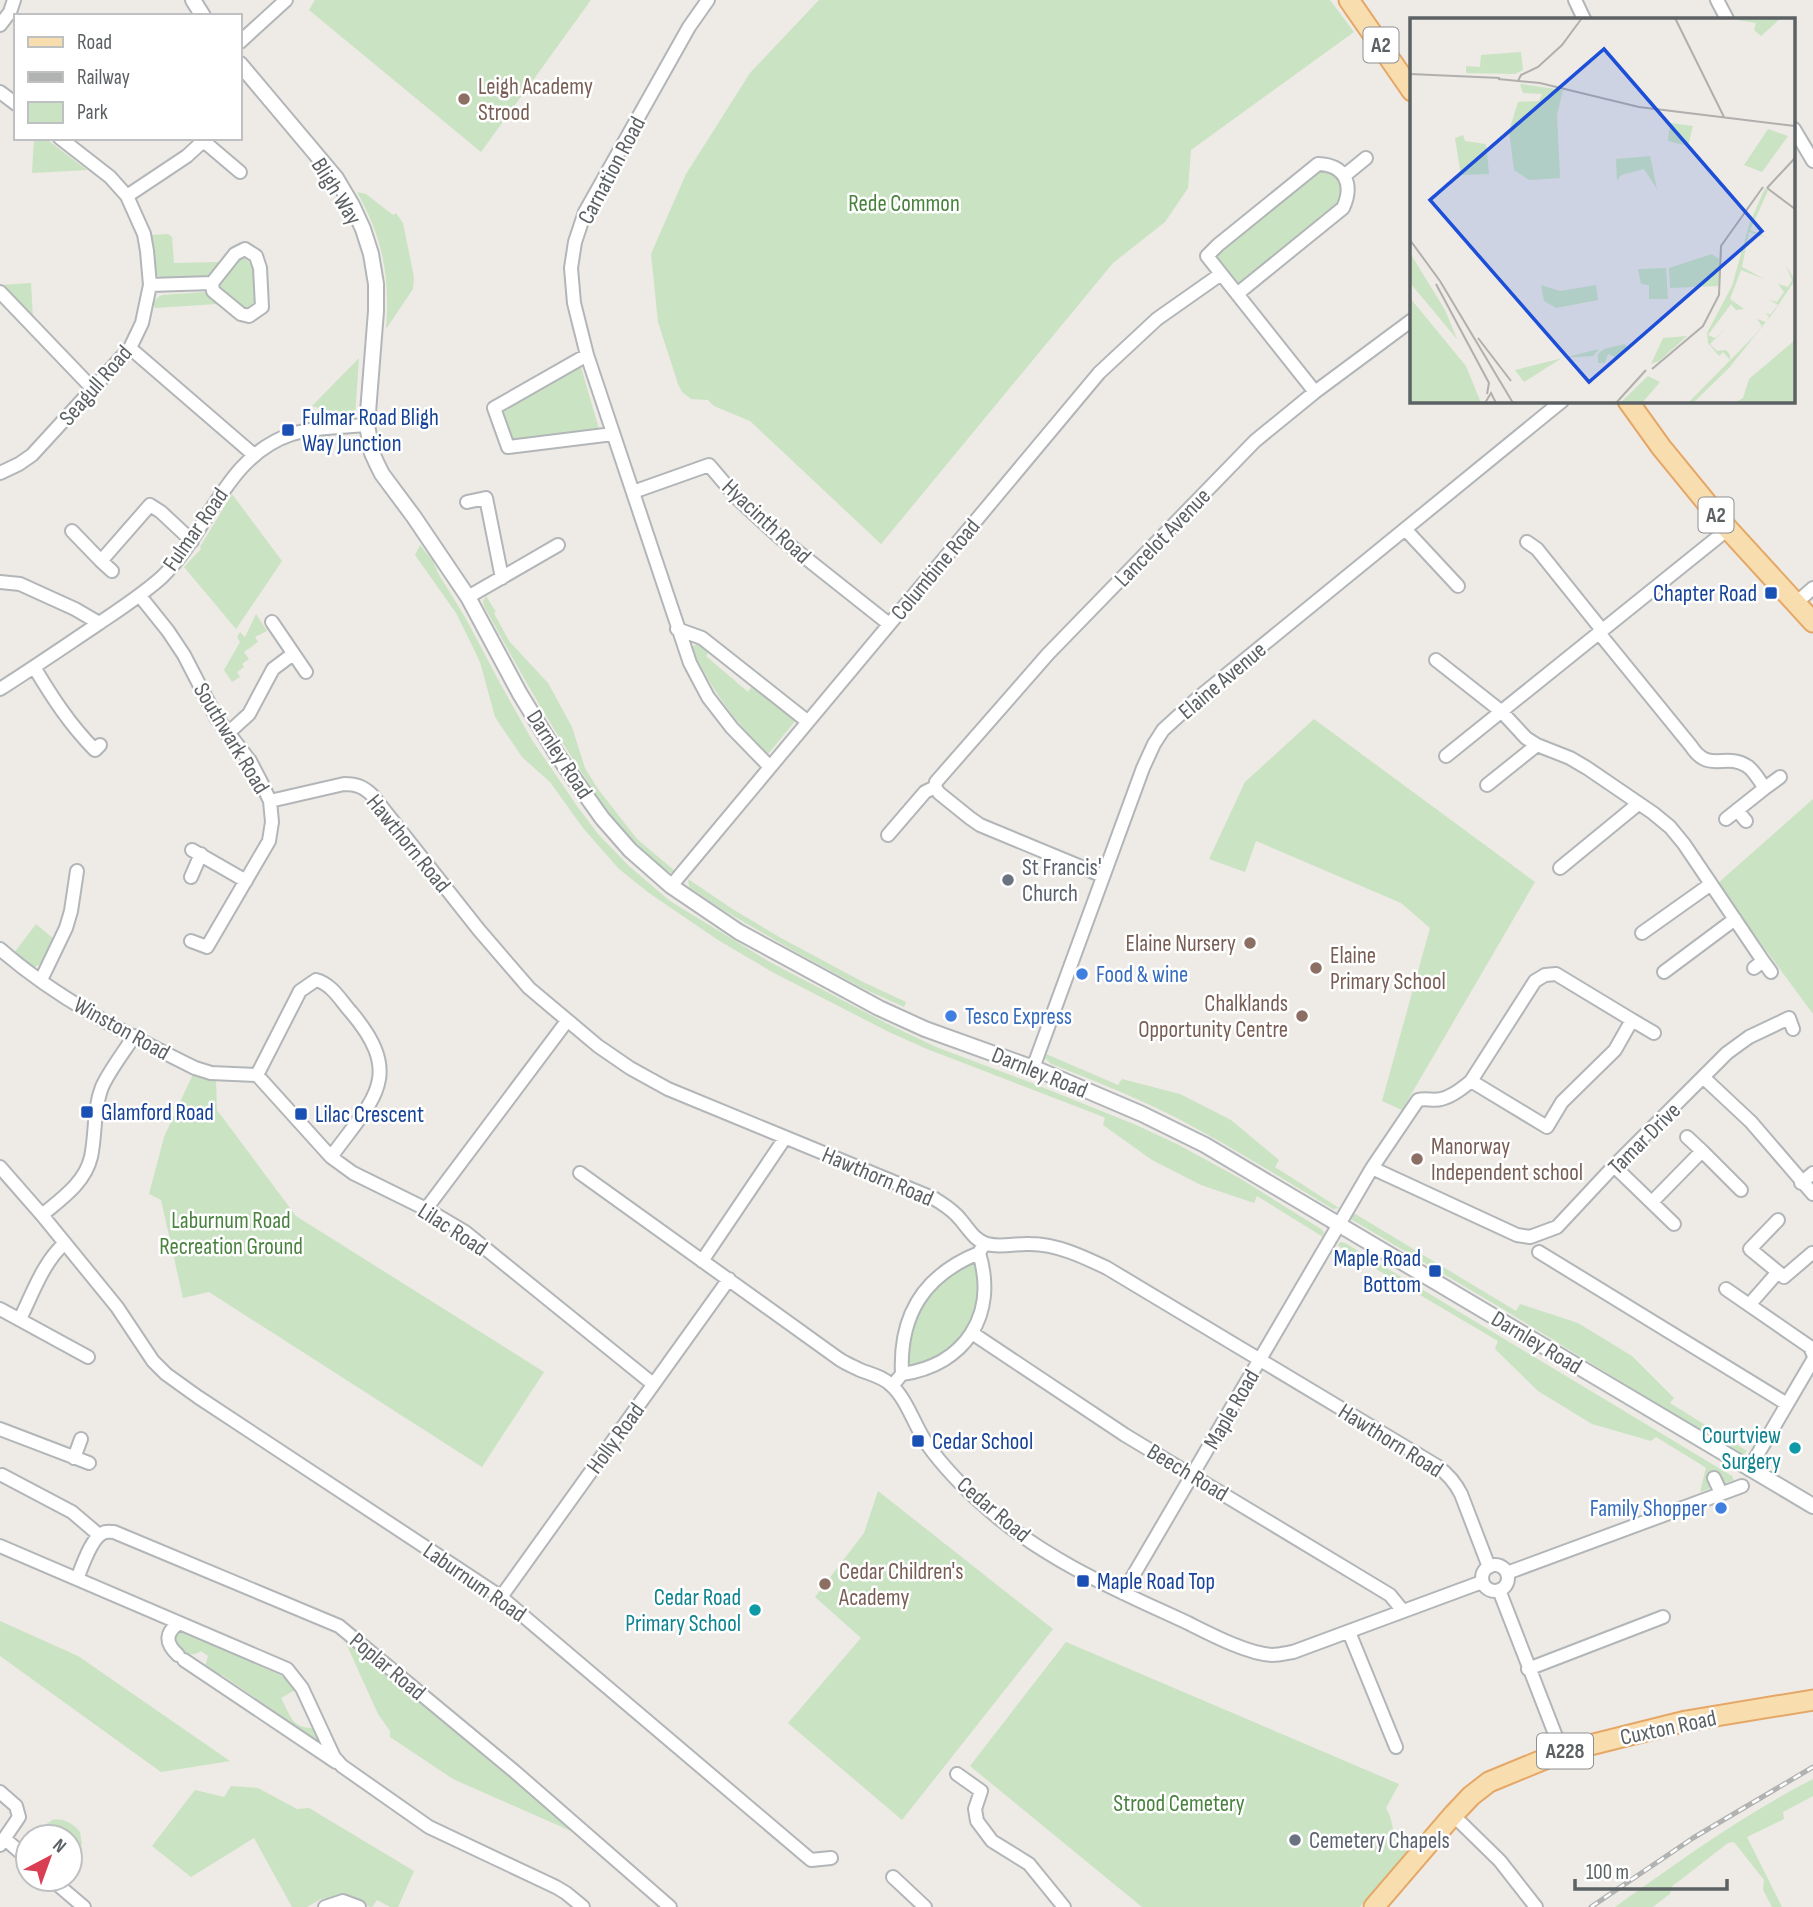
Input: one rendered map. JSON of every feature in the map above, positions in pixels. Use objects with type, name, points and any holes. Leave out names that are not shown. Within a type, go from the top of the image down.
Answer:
[{"type":"main road","name":"A2","points":[[1349,0],[1410,88]]},
{"type":"main road","name":"A2","points":[[1629,402],[1661,447],[1728,529],[1813,622]]},
{"type":"main road","name":"Cuxton Road","points":[[1374,1907],[1453,1815],[1489,1782],[1562,1752],[1686,1721],[1813,1700]]},
{"type":"street","points":[[0,25],[10,12],[13,0]]},
{"type":"street","points":[[242,40],[286,0]]},
{"type":"street","name":"Carnation Road","points":[[708,0],[689,27],[585,212],[570,268],[573,303],[587,355],[690,663],[708,697],[732,728],[770,767]]},
{"type":"street","points":[[1575,0],[1584,18]]},
{"type":"street","points":[[1717,0],[1726,18]]},
{"type":"street","name":"Bligh Way","points":[[242,66],[335,178],[363,229],[376,284],[366,425]]},
{"type":"street","points":[[1796,132],[1813,162]]},
{"type":"street","name":"Seagull Road","points":[[0,473],[30,457],[130,348],[142,323],[150,285],[144,234],[127,196],[110,177],[63,140]]},
{"type":"street","points":[[127,196],[187,156],[201,143],[207,144],[240,172]]},
{"type":"street","points":[[1344,176],[1366,158]]},
{"type":"street","points":[[1237,294],[1341,209],[1348,191],[1344,176],[1336,168],[1318,164],[1208,255],[1208,258],[1315,392]]},
{"type":"street","points":[[150,285],[212,283],[235,254],[245,249],[256,256],[260,268],[262,307],[249,316],[241,314],[213,291],[212,283]]},
{"type":"street","name":"Columbine Road","points":[[671,886],[1099,373],[1157,319],[1221,274]]},
{"type":"street","points":[[0,292],[93,388]]},
{"type":"street","name":"Lancelot Avenue","points":[[887,835],[925,792],[936,784],[1058,643],[1255,441],[1315,392],[1410,321]]},
{"type":"street","points":[[130,348],[254,455]]},
{"type":"street","points":[[587,355],[494,408],[508,447],[613,434]]},
{"type":"street","name":"Elaine Avenue","points":[[1034,1068],[1143,768],[1163,730],[1198,698],[1561,402]]},
{"type":"street","name":"Fulmar Road","points":[[0,690],[140,596],[177,561],[231,479],[254,455],[293,434],[366,425]]},
{"type":"street","name":"Darnley Road","points":[[366,425],[372,453],[382,474],[468,597],[520,694],[558,756],[602,818],[630,850],[671,886],[739,932],[879,1008],[1034,1068],[1142,1114],[1205,1145],[1813,1506]]},
{"type":"street","name":"Hyacinth Road","points":[[633,492],[709,466],[738,499],[778,536],[889,624]]},
{"type":"street","points":[[467,502],[486,498],[502,578]]},
{"type":"street","points":[[101,561],[150,505],[192,541]]},
{"type":"street","points":[[1405,529],[1458,586]]},
{"type":"street","points":[[1446,757],[1728,529]]},
{"type":"street","points":[[72,531],[112,571]]},
{"type":"street","points":[[1527,542],[1537,549],[1697,755],[1710,762],[1733,761],[1748,766],[1765,788]]},
{"type":"street","points":[[468,597],[558,545]]},
{"type":"street","points":[[0,582],[20,584],[99,623]]},
{"type":"street","points":[[1796,603],[1813,588]]},
{"type":"street","name":"Southwark Road","points":[[140,596],[184,655],[216,717],[250,761],[270,801],[272,822],[269,841],[207,947],[191,941]]},
{"type":"street","points":[[272,622],[306,673]]},
{"type":"street","points":[[677,629],[702,638],[807,721]]},
{"type":"street","points":[[228,734],[249,714],[273,669],[293,654]]},
{"type":"street","points":[[1436,660],[1502,712],[1516,729],[1537,745],[1587,768],[1670,827],[1735,919],[1758,964],[1771,972]]},
{"type":"street","points":[[34,667],[59,708],[80,735],[95,750],[100,745]]},
{"type":"street","points":[[1487,785],[1537,745]]},
{"type":"street","points":[[1726,819],[1780,777]]},
{"type":"street","name":"Hawthorn Road","points":[[270,801],[344,784],[356,784],[365,789],[529,988],[567,1021],[630,1068],[668,1089],[935,1199],[947,1206],[982,1249],[1032,1243],[1082,1256],[1107,1268],[1448,1475],[1461,1494],[1489,1567]]},
{"type":"street","points":[[936,784],[945,798],[976,823],[1103,876]]},
{"type":"street","points":[[1560,868],[1637,804]]},
{"type":"street","points":[[1737,810],[1746,821]]},
{"type":"street","points":[[191,877],[197,852],[246,881]]},
{"type":"street","points":[[41,980],[66,928],[76,871]]},
{"type":"street","points":[[1642,933],[1711,884]]},
{"type":"street","points":[[1664,972],[1735,919]]},
{"type":"street","name":"Winston Road","points":[[0,949],[80,1006],[195,1068],[211,1073],[257,1075]]},
{"type":"street","points":[[1632,1020],[1615,1050],[1562,1102],[1547,1127],[1471,1081],[1535,981],[1545,975],[1556,974],[1654,1033]]},
{"type":"street","points":[[257,1075],[300,991],[316,980],[324,982],[357,1019],[379,1057],[380,1070],[375,1096],[331,1157]]},
{"type":"street","name":"Tamar Drive","points":[[1372,1168],[1499,1228],[1530,1237],[1557,1227],[1727,1053],[1749,1037],[1789,1018],[1793,1028]]},
{"type":"street","points":[[426,1209],[567,1021]]},
{"type":"street","points":[[42,1215],[73,1189],[84,1174],[90,1159],[96,1109],[102,1087],[134,1037]]},
{"type":"street","name":"Lilac Road","points":[[257,1075],[331,1157],[353,1173],[426,1209],[465,1232],[653,1384]]},
{"type":"street","points":[[1704,1078],[1751,1122],[1813,1194]]},
{"type":"street","name":"Maple Road","points":[[1124,1593],[1372,1168],[1418,1100],[1441,1100],[1471,1081]]},
{"type":"street","points":[[1687,1136],[1741,1190]]},
{"type":"street","points":[[702,1261],[785,1138]]},
{"type":"street","points":[[1652,1202],[1702,1151]]},
{"type":"street","points":[[1614,1166],[1674,1224]]},
{"type":"street","name":"Laburnum Road","points":[[0,1167],[117,1307],[153,1361],[166,1374],[501,1597],[811,1860],[831,1858]]},
{"type":"street","points":[[580,1173],[839,1359],[880,1377],[892,1386],[902,1374],[927,1369],[949,1357],[972,1333],[984,1302],[986,1285],[982,1249],[945,1271],[930,1284],[918,1300],[904,1335],[902,1374]]},
{"type":"street","points":[[1801,1183],[1813,1173]]},
{"type":"street","points":[[1778,1220],[1750,1249],[1784,1277],[1812,1253]]},
{"type":"street","points":[[20,1319],[47,1266],[65,1243]]},
{"type":"street","points":[[1539,1252],[1787,1404]]},
{"type":"street","points":[[1749,1305],[1778,1272]]},
{"type":"street","name":"Holly Road","points":[[501,1597],[729,1279]]},
{"type":"street","points":[[1726,1289],[1810,1347],[1813,1354]]},
{"type":"street","points":[[0,1308],[88,1357]]},
{"type":"street","name":"Beech Road","points":[[972,1333],[1125,1435],[1390,1595],[1403,1611]]},
{"type":"street","points":[[1749,1469],[1813,1360]]},
{"type":"street","name":"Cedar Road","points":[[892,1386],[901,1397],[927,1445],[989,1510],[1049,1554],[1124,1593],[1251,1650],[1272,1655],[1293,1652],[1482,1582]]},
{"type":"street","points":[[0,1429],[89,1464]]},
{"type":"street","points":[[74,1458],[80,1439]]},
{"type":"street","points":[[2,1475],[72,1512],[99,1535],[93,1542],[77,1579]]},
{"type":"street","points":[[1714,1478],[1721,1493]]},
{"type":"street","points":[[1507,1573],[1742,1486]]},
{"type":"street","name":"Poplar Road","points":[[99,1535],[114,1532],[340,1626],[514,1771],[670,1907]]},
{"type":"street","points":[[0,1546],[287,1669],[302,1688],[332,1754],[342,1766]]},
{"type":"street","points":[[1497,1565],[1507,1573],[1507,1582],[1499,1590],[1491,1590],[1482,1582],[1482,1575],[1489,1567],[1497,1565]]},
{"type":"street","points":[[1499,1590],[1562,1752]]},
{"type":"street","points":[[1528,1669],[1662,1617]]},
{"type":"street","points":[[179,1623],[168,1634],[168,1642],[190,1660],[429,1828],[556,1887],[583,1907]]},
{"type":"street","points":[[1349,1632],[1396,1747]]},
{"type":"street","points":[[957,1774],[981,1791],[975,1809],[977,1821],[992,1841],[1029,1864],[1064,1907]]},
{"type":"street","points":[[0,1792],[15,1805],[19,1813],[18,1821],[2,1842]]},
{"type":"street","points":[[1453,1815],[1500,1861],[1536,1907]]},
{"type":"street","points":[[893,1877],[925,1907]]},
{"type":"street","points":[[68,1893],[84,1907]]},
{"type":"street","points":[[326,1907],[343,1900],[359,1907]]},
{"type":"green space","points":[[315,0],[591,0],[481,152],[309,10]]},
{"type":"green space","name":"Rede Common","points":[[819,0],[1330,0],[1354,32],[1191,150],[1188,188],[1165,222],[1113,263],[881,544],[750,421],[714,406],[708,400],[691,399],[682,392],[658,322],[651,254],[686,174],[750,73]]},
{"type":"green space","points":[[34,140],[48,140],[87,170],[32,173]]},
{"type":"green space","points":[[1318,170],[1331,172],[1339,179],[1342,190],[1339,203],[1245,278],[1247,282],[1236,287],[1213,260],[1214,252]]},
{"type":"green space","points":[[357,192],[366,194],[393,215],[396,213],[403,223],[414,277],[413,289],[386,329],[387,291],[383,258],[373,226]]},
{"type":"green space","points":[[168,234],[172,237],[174,263],[220,262],[205,279],[164,280],[157,275],[155,269],[151,235]]},
{"type":"green space","points":[[238,257],[248,261],[254,276],[255,303],[247,308],[242,307],[225,292],[223,294],[216,280]]},
{"type":"green space","points":[[31,283],[33,319],[1,285]]},
{"type":"green space","points":[[205,292],[217,304],[155,308],[153,303],[162,295]]},
{"type":"green space","points":[[359,358],[355,416],[333,421],[330,411],[312,406]]},
{"type":"green space","points":[[573,367],[581,367],[599,429],[593,433],[592,430],[510,441],[501,409],[574,371]]},
{"type":"green space","points":[[232,494],[282,561],[236,629],[184,567],[201,549]]},
{"type":"green space","points":[[420,545],[433,561],[532,740],[577,806],[598,834],[629,866],[670,901],[768,961],[936,1047],[1032,1083],[1177,1144],[1241,1179],[1321,1229],[1324,1232],[1323,1237],[1257,1196],[1254,1203],[1201,1185],[1152,1160],[1103,1125],[1105,1118],[1101,1116],[889,1032],[774,973],[718,940],[649,893],[619,869],[583,828],[550,782],[522,757],[495,717],[480,662],[465,631],[456,613],[415,555]]},
{"type":"green space","points":[[486,596],[509,641],[548,683],[572,727],[585,768],[598,789],[637,839],[675,871],[671,873],[655,863],[617,823],[596,793],[507,649],[484,606]]},
{"type":"green space","points":[[256,614],[267,631],[255,637],[258,642],[244,652],[249,659],[237,672],[240,677],[232,682],[224,670],[240,642],[237,637],[240,632],[245,637]]},
{"type":"green space","points":[[698,643],[710,650],[706,656],[748,692],[752,686],[796,720],[768,754],[744,729],[716,692],[691,648]]},
{"type":"green space","points":[[1314,719],[1535,882],[1402,1110],[1382,1101],[1430,928],[1401,903],[1256,841],[1245,872],[1209,859],[1245,782]]},
{"type":"green space","points":[[1813,799],[1813,1014],[1717,884]]},
{"type":"green space","points":[[688,879],[781,938],[906,1002],[904,1007],[862,988],[723,910],[689,887]]},
{"type":"green space","points":[[36,924],[55,940],[43,963],[33,968],[14,953]]},
{"type":"green space","points":[[1046,1054],[1118,1085],[1122,1079],[1180,1094],[1231,1120],[1279,1160],[1275,1167],[1339,1208],[1333,1209],[1175,1117],[1051,1064],[1045,1058]]},
{"type":"green space","name":"Laburnum Road Recreation Ground","points":[[193,1074],[216,1080],[217,1110],[296,1216],[544,1372],[482,1467],[209,1292],[183,1298],[161,1200],[149,1194],[164,1137]]},
{"type":"green space","points":[[1352,1212],[1516,1311],[1520,1304],[1578,1323],[1632,1356],[1674,1398],[1670,1403],[1747,1451],[1742,1456],[1349,1218]]},
{"type":"green space","points":[[1340,1242],[1732,1476],[1734,1480],[1723,1484],[1709,1478],[1709,1489],[1700,1492],[1706,1468],[1656,1437],[1651,1441],[1592,1424],[1538,1391],[1495,1349],[1498,1341],[1342,1249],[1338,1245]]},
{"type":"green space","points":[[976,1258],[981,1285],[975,1316],[958,1343],[933,1362],[905,1369],[906,1336],[932,1286]]},
{"type":"green space","points":[[878,1491],[1053,1629],[902,1820],[788,1723],[861,1638],[815,1597],[864,1533]]},
{"type":"green space","points":[[0,1621],[78,1656],[230,1761],[161,1772],[0,1656]]},
{"type":"green space","points":[[181,1629],[287,1678],[295,1690],[281,1698],[289,1715],[300,1726],[312,1728],[323,1749],[306,1738],[303,1731],[222,1675],[216,1676],[205,1667],[208,1656],[201,1651],[190,1654],[173,1644],[175,1633]]},
{"type":"green space","points":[[345,1641],[516,1778],[580,1835],[453,1779],[390,1737],[390,1731],[378,1714]]},
{"type":"green space","name":"Strood Cemetery","points":[[1066,1642],[1399,1784],[1386,1808],[1395,1837],[1410,1850],[1360,1907],[1142,1907],[970,1766]]},
{"type":"green space","points":[[1813,1779],[1813,1796],[1783,1812],[1784,1819],[1747,1837],[1782,1907],[1772,1907],[1763,1890],[1764,1880],[1734,1842],[1728,1843],[1670,1888],[1671,1893],[1653,1907],[1615,1907],[1736,1823]]},
{"type":"green space","points":[[231,1786],[258,1788],[297,1809],[309,1808],[414,1871],[398,1907],[390,1907],[377,1900],[370,1907],[340,1895],[321,1899],[307,1907],[292,1907],[254,1838],[191,1877],[152,1846],[195,1790],[224,1797]]},
{"type":"green space","points":[[60,1820],[70,1823],[48,1823]]},
{"type":"railway","points":[[1591,1907],[1693,1838],[1813,1767]]},
{"type":"place","name":"Leigh Academy Strood","points":[[464,99]]},
{"type":"place","name":"Fulmar Road Bligh Way Junction","points":[[288,430]]},
{"type":"place","name":"Chapter Road","points":[[1771,593]]},
{"type":"place","name":"St Francis' Church","points":[[1008,880]]},
{"type":"place","name":"Elaine Nursery","points":[[1250,943]]},
{"type":"place","name":"Elaine Primary School","points":[[1316,968]]},
{"type":"place","name":"Food & wine","points":[[1082,974]]},
{"type":"place","name":"Tesco Express","points":[[951,1016]]},
{"type":"place","name":"Chalklands Opportunity Centre","points":[[1302,1016]]},
{"type":"place","name":"Glamford Road","points":[[87,1112]]},
{"type":"place","name":"Lilac Crescent","points":[[301,1114]]},
{"type":"place","name":"Manorway Independent school","points":[[1417,1159]]},
{"type":"place","name":"Maple Road Bottom","points":[[1435,1271]]},
{"type":"place","name":"Cedar School","points":[[918,1441]]},
{"type":"place","name":"Courtview Surgery","points":[[1795,1448]]},
{"type":"place","name":"Family Shopper","points":[[1721,1508]]},
{"type":"place","name":"Maple Road Top","points":[[1083,1581]]},
{"type":"place","name":"Cedar Children's Academy","points":[[825,1584]]},
{"type":"place","name":"Cedar Road Primary School","points":[[755,1610]]},
{"type":"place","name":"Cemetery Chapels","points":[[1295,1840]]}]
